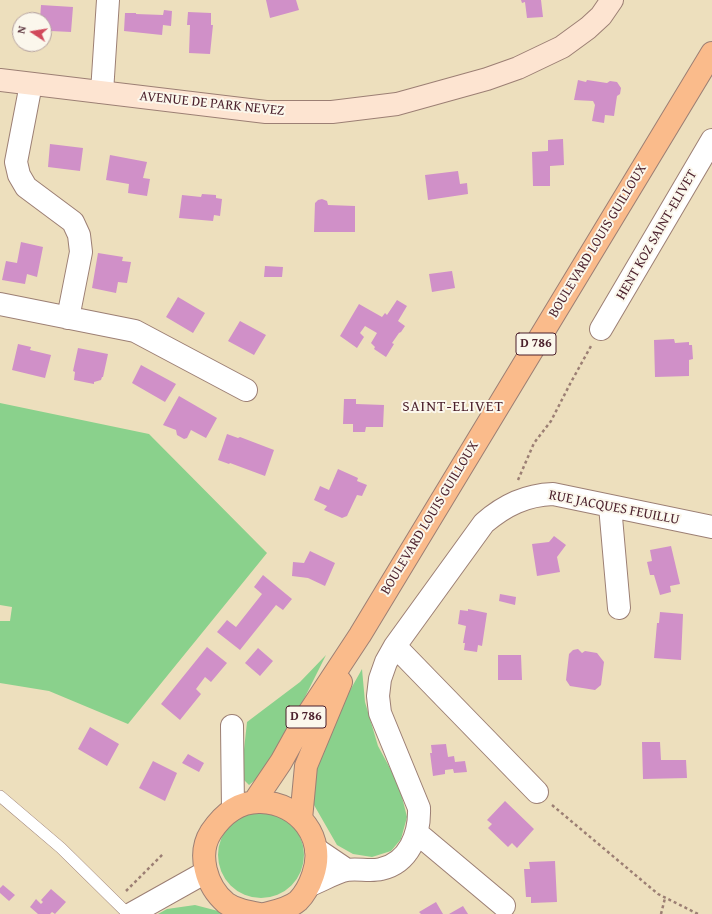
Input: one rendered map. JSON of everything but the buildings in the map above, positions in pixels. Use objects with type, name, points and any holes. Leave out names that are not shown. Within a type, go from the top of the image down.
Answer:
[{"type":"main road","name":"AVENUE DE PARK NEVEZ","points":[[0,80],[266,112],[332,112],[397,104],[486,80],[524,65],[562,47],[601,16],[612,0]]},
{"type":"main road","name":"BOULEVARD LOUIS GUILLOUX","points":[[254,802],[281,762],[306,717],[360,635],[712,53]]},
{"type":"main road","name":"BOULEVARD LOUIS GUILLOUX","points":[[301,819],[306,766],[360,635]]},
{"type":"main road","points":[[254,802],[272,802],[288,808],[301,819],[311,833],[316,849],[316,867],[301,900],[282,910],[253,913],[227,903],[214,890],[206,872],[204,854],[209,836],[219,820],[233,809],[243,804],[254,802]]},
{"type":"street","points":[[102,92],[108,0]]},
{"type":"street","points":[[31,84],[16,162],[17,169],[26,187],[73,222],[79,235],[81,252],[68,318]]},
{"type":"street","name":"HENT KOZ SAINT-ELIVET","points":[[601,329],[712,140]]},
{"type":"street","points":[[0,304],[135,331],[246,390]]},
{"type":"street","name":"RUE JACQUES FEUILLU","points":[[301,900],[347,870],[380,870],[391,866],[400,860],[407,852],[417,833],[420,820],[419,808],[380,713],[378,696],[380,679],[386,662],[395,646],[484,523],[509,505],[535,495],[553,494],[712,527]]},
{"type":"street","points":[[610,506],[619,608]]},
{"type":"street","points":[[395,646],[537,792]]},
{"type":"street","points":[[232,726],[233,809]]},
{"type":"street","points":[[417,833],[504,906]]},
{"type":"street","points":[[316,849],[347,870]]},
{"type":"street","points":[[123,908],[206,872]]},
{"type":"lane","points":[[0,796],[61,848],[128,914]]},
{"type":"path","points":[[509,505],[522,469],[534,443],[551,421],[601,329]]},
{"type":"path","points":[[537,792],[658,894],[698,914]]},
{"type":"path","points":[[123,908],[164,853]]},
{"type":"path","points":[[661,914],[665,898]]},
{"type":"green space","points":[[0,403],[149,434],[267,553],[128,724],[49,691],[0,683],[0,621],[10,621],[12,607],[0,605]]},
{"type":"green space","points":[[326,655],[267,770],[249,785],[241,777],[247,722],[300,682]]},
{"type":"green space","points":[[362,669],[365,702],[378,746],[399,785],[407,817],[401,839],[391,851],[372,857],[353,854],[337,845],[314,805],[314,764],[325,735]]},
{"type":"green space","points":[[261,812],[277,815],[285,819],[297,831],[301,839],[304,855],[301,871],[297,879],[285,891],[277,895],[261,898],[245,895],[237,891],[225,879],[221,871],[218,855],[221,839],[225,831],[237,819],[245,815]]},
{"type":"green space","points":[[195,905],[218,911],[222,914],[158,914],[167,909]]},
{"type":"district","name":"SAINT-ELIVET","points":[[453,407]]}]
